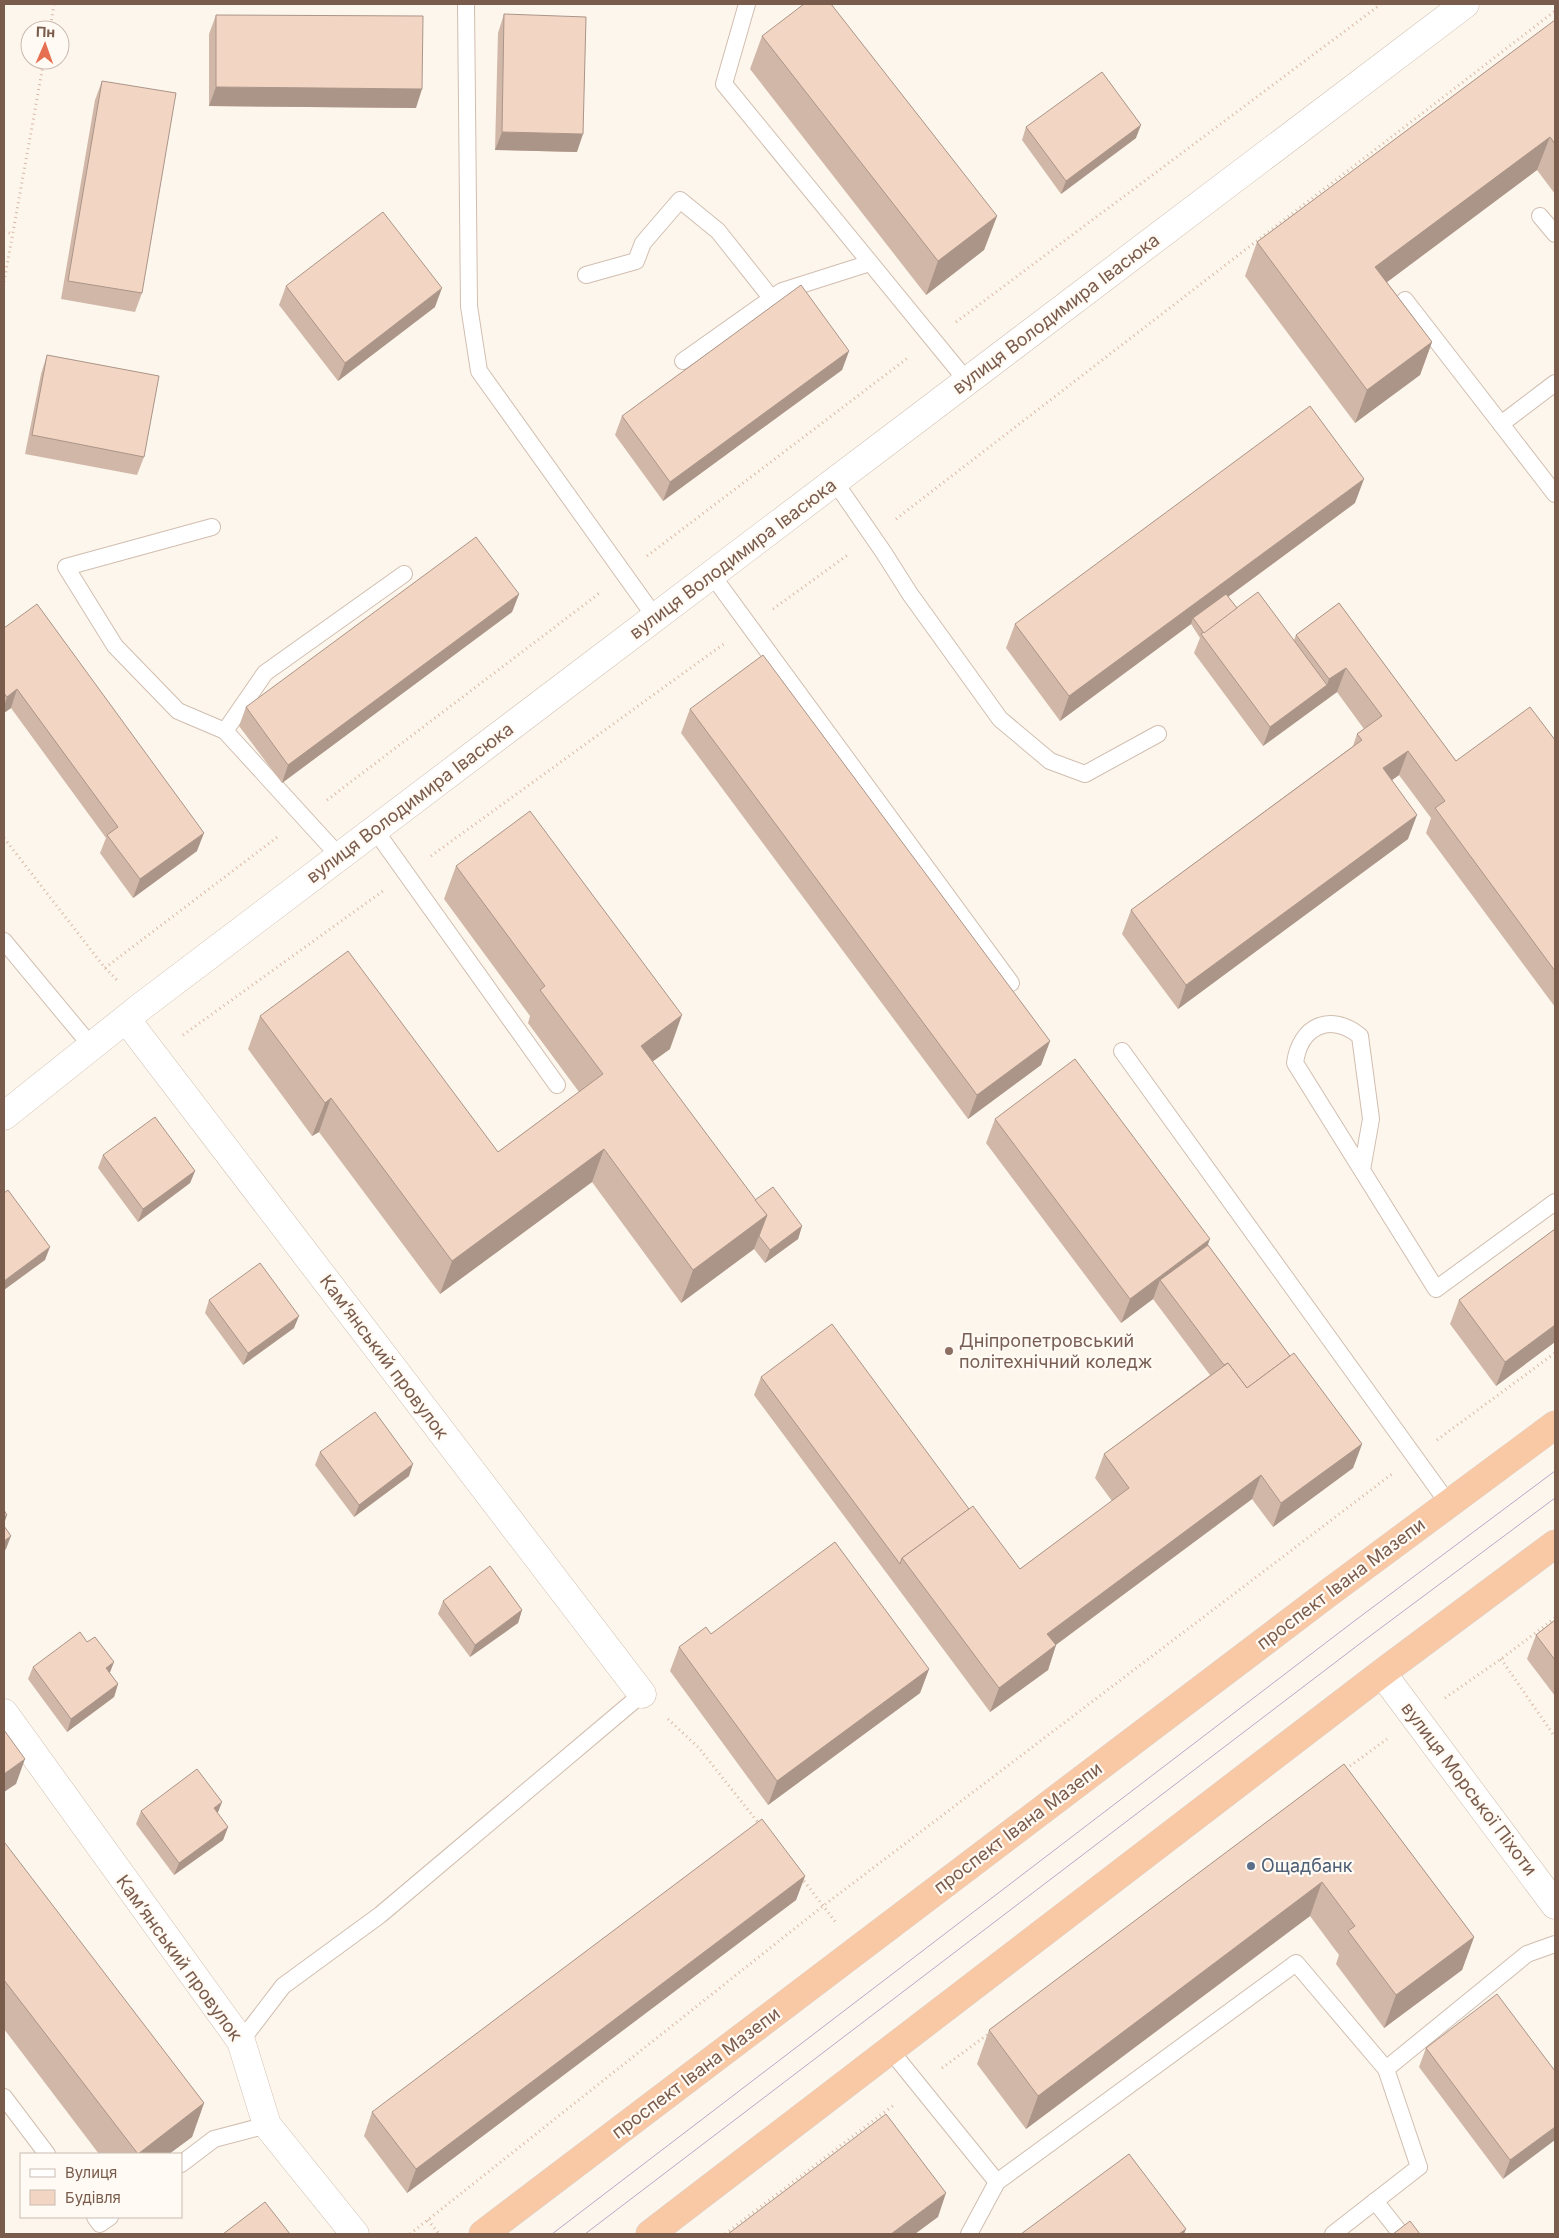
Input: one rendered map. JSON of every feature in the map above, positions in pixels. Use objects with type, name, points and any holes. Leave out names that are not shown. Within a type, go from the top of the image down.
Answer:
[{"type":"highway","name":"проспект Івана Мазепи","points":[[483,2234],[1448,1503],[1555,1425]]},
{"type":"highway","points":[[650,2234],[1382,1673],[1555,1544]]},
{"type":"street","name":"вулиця Володимира Івасюка","points":[[4,1116],[126,1019],[1465,4]]},
{"type":"street","name":"Камʼянський провулок","points":[[126,1019],[642,1694]]},
{"type":"street","name":"вулиця Морської Піхоти","points":[[1382,1673],[1555,1905]]},
{"type":"street","name":"Камʼянський провулок","points":[[4,1713],[241,2041],[267,2125],[355,2234]]},
{"type":"lane","points":[[466,4],[469,306],[479,372],[655,618]]},
{"type":"lane","points":[[747,4],[724,84],[967,381]]},
{"type":"lane","points":[[586,275],[636,261],[643,242],[680,200],[718,231],[772,299]]},
{"type":"lane","points":[[1540,216],[1555,234]]},
{"type":"lane","points":[[682,360],[782,291],[870,263]]},
{"type":"lane","points":[[1405,300],[1555,494]]},
{"type":"lane","points":[[1501,424],[1555,383]]},
{"type":"lane","points":[[835,482],[910,594],[1000,719],[1050,761],[1085,774],[1158,734]]},
{"type":"lane","points":[[212,527],[66,567],[115,646],[178,711],[226,731],[340,857]]},
{"type":"lane","points":[[226,731],[265,673],[404,574]]},
{"type":"lane","points":[[712,574],[1011,983]]},
{"type":"lane","points":[[375,830],[558,1085]]},
{"type":"lane","points":[[4,941],[92,1047]]},
{"type":"lane","points":[[1362,1170],[1371,1119],[1360,1036],[1350,1028],[1338,1024],[1326,1024],[1313,1028],[1303,1037],[1296,1049],[1295,1062],[1362,1170],[1436,1289],[1555,1202]]},
{"type":"lane","points":[[1122,1051],[1448,1503]]},
{"type":"lane","points":[[241,2041],[283,1986],[380,1915],[642,1694]]},
{"type":"lane","points":[[1386,2069],[1527,1954],[1555,1944]]},
{"type":"lane","points":[[970,2234],[997,2182],[1296,1963],[1386,2069],[1419,2168],[1332,2234]]},
{"type":"lane","points":[[891,2051],[997,2182]]},
{"type":"lane","points":[[4,2097],[46,2153]]},
{"type":"lane","points":[[182,2163],[214,2140],[267,2125]]},
{"type":"lane","points":[[1375,2202],[1401,2234]]},
{"type":"path","points":[[52,20],[54,4]]},
{"type":"path","points":[[4,838],[105,968],[933,339],[1381,4]]},
{"type":"path","points":[[4,282],[42,70]]},
{"type":"path","points":[[4,231],[12,234]]},
{"type":"path","points":[[410,2234],[823,1906],[1414,1457],[1555,1353]]},
{"type":"path","points":[[1341,1773],[1416,1717],[1502,1659],[1555,1618]]},
{"type":"path","points":[[1502,1659],[1555,1737]]},
{"type":"path","points":[[642,1694],[699,1748],[764,1830]]},
{"type":"path","points":[[799,1876],[857,1951]]},
{"type":"path","points":[[725,2234],[998,2027]]},
{"type":"path","points":[[428,2220],[439,2234]]},
{"type":"building","points":[[804,4],[831,4],[997,216],[938,261],[762,36]]},
{"type":"building","points":[[504,14],[586,17],[583,134],[502,132]]},
{"type":"building","points":[[216,15],[423,16],[422,89],[216,87]]},
{"type":"building","points":[[1555,20],[1555,144],[1550,137],[1375,267],[1432,342],[1367,390],[1257,242]]},
{"type":"building","points":[[1102,72],[1141,125],[1066,181],[1026,127]]},
{"type":"building","points":[[102,81],[176,93],[142,293],[68,281]]},
{"type":"building","points":[[383,212],[442,288],[345,363],[286,286]]},
{"type":"building","points":[[801,285],[849,351],[670,482],[622,416]]},
{"type":"building","points":[[47,355],[159,376],[144,457],[32,435]]},
{"type":"building","points":[[1310,406],[1364,479],[1069,696],[1015,624]]},
{"type":"building","points":[[476,537],[519,594],[288,765],[246,707]]},
{"type":"building","points":[[1258,592],[1327,685],[1270,727],[1201,634]]},
{"type":"building","points":[[1226,594],[1237,608],[1204,633],[1193,618]]},
{"type":"building","points":[[1339,603],[1456,761],[1530,707],[1555,740],[1555,971],[1435,808],[1445,801],[1408,751],[1383,768],[1417,815],[1186,985],[1131,910],[1362,740],[1357,734],[1382,716],[1346,668],[1329,679],[1296,635]]},
{"type":"building","points":[[37,604],[204,833],[140,879],[107,835],[118,827],[17,689],[7,697],[4,693],[4,628]]},
{"type":"building","points":[[763,655],[1050,1041],[977,1095],[690,709]]},
{"type":"building","points":[[530,811],[682,1015],[641,1046],[767,1215],[693,1270],[604,1149],[452,1261],[331,1098],[325,1103],[260,1016],[348,951],[498,1152],[603,1074],[540,990],[545,986],[456,866]]},
{"type":"building","points":[[1075,1059],[1210,1239],[1130,1299],[995,1119]]},
{"type":"building","points":[[155,1117],[195,1171],[143,1209],[103,1155]]},
{"type":"building","points":[[773,1187],[802,1226],[770,1250],[759,1236],[767,1215],[755,1200]]},
{"type":"building","points":[[8,1190],[50,1247],[4,1281],[4,1193]]},
{"type":"building","points":[[1555,1229],[1555,1325],[1505,1362],[1459,1300]]},
{"type":"building","points":[[1208,1245],[1290,1356],[1247,1388],[1228,1363],[1224,1365],[1160,1280]]},
{"type":"building","points":[[260,1263],[299,1316],[248,1353],[209,1300]]},
{"type":"building","points":[[832,1324],[969,1509],[902,1558],[900,1564],[761,1377]]},
{"type":"building","points":[[1294,1353],[1362,1444],[1281,1503],[1261,1475],[1047,1634],[1056,1645],[999,1688],[902,1558],[973,1506],[1020,1569],[1129,1488],[1104,1454],[1228,1363],[1247,1388]]},
{"type":"building","points":[[375,1412],[413,1464],[359,1505],[320,1452]]},
{"type":"building","points":[[4,1526],[11,1536],[4,1541]]},
{"type":"building","points":[[835,1542],[929,1669],[777,1781],[679,1647],[706,1627],[711,1634]]},
{"type":"building","points":[[490,1566],[522,1610],[475,1645],[443,1601]]},
{"type":"building","points":[[1555,1620],[1555,1660],[1536,1635]]},
{"type":"building","points":[[80,1632],[87,1642],[95,1637],[114,1662],[106,1668],[118,1684],[71,1719],[33,1667]]},
{"type":"building","points":[[4,1730],[25,1759],[4,1774]]},
{"type":"building","points":[[1344,1764],[1474,1937],[1396,1995],[1348,1931],[1355,1926],[1322,1882],[1038,2096],[989,2030]]},
{"type":"building","points":[[197,1769],[222,1802],[214,1808],[228,1827],[179,1863],[141,1811]]},
{"type":"building","points":[[762,1819],[805,1876],[416,2169],[372,2112]]},
{"type":"building","points":[[4,1844],[204,2103],[139,2153],[137,2153],[4,1980]]},
{"type":"building","points":[[1497,1994],[1555,2071],[1555,2127],[1510,2160],[1426,2048]]},
{"type":"building","points":[[886,2114],[946,2193],[891,2234],[728,2234]]},
{"type":"building","points":[[1129,2154],[1186,2229],[1179,2234],[1021,2234]]},
{"type":"building","points":[[265,2202],[290,2234],[223,2234]]},
{"type":"building","points":[[1410,2221],[1420,2234],[1393,2234]]},
{"type":"tram line","points":[[552,2234],[1353,1622],[1555,1471]]},
{"type":"tram line","points":[[585,2234],[1366,1639],[1555,1498]]},
{"type":"place","name":"Дніпропетровський політехнічний коледж","points":[[949,1351]]},
{"type":"place","name":"Ощадбанк","points":[[1251,1866]]}]
